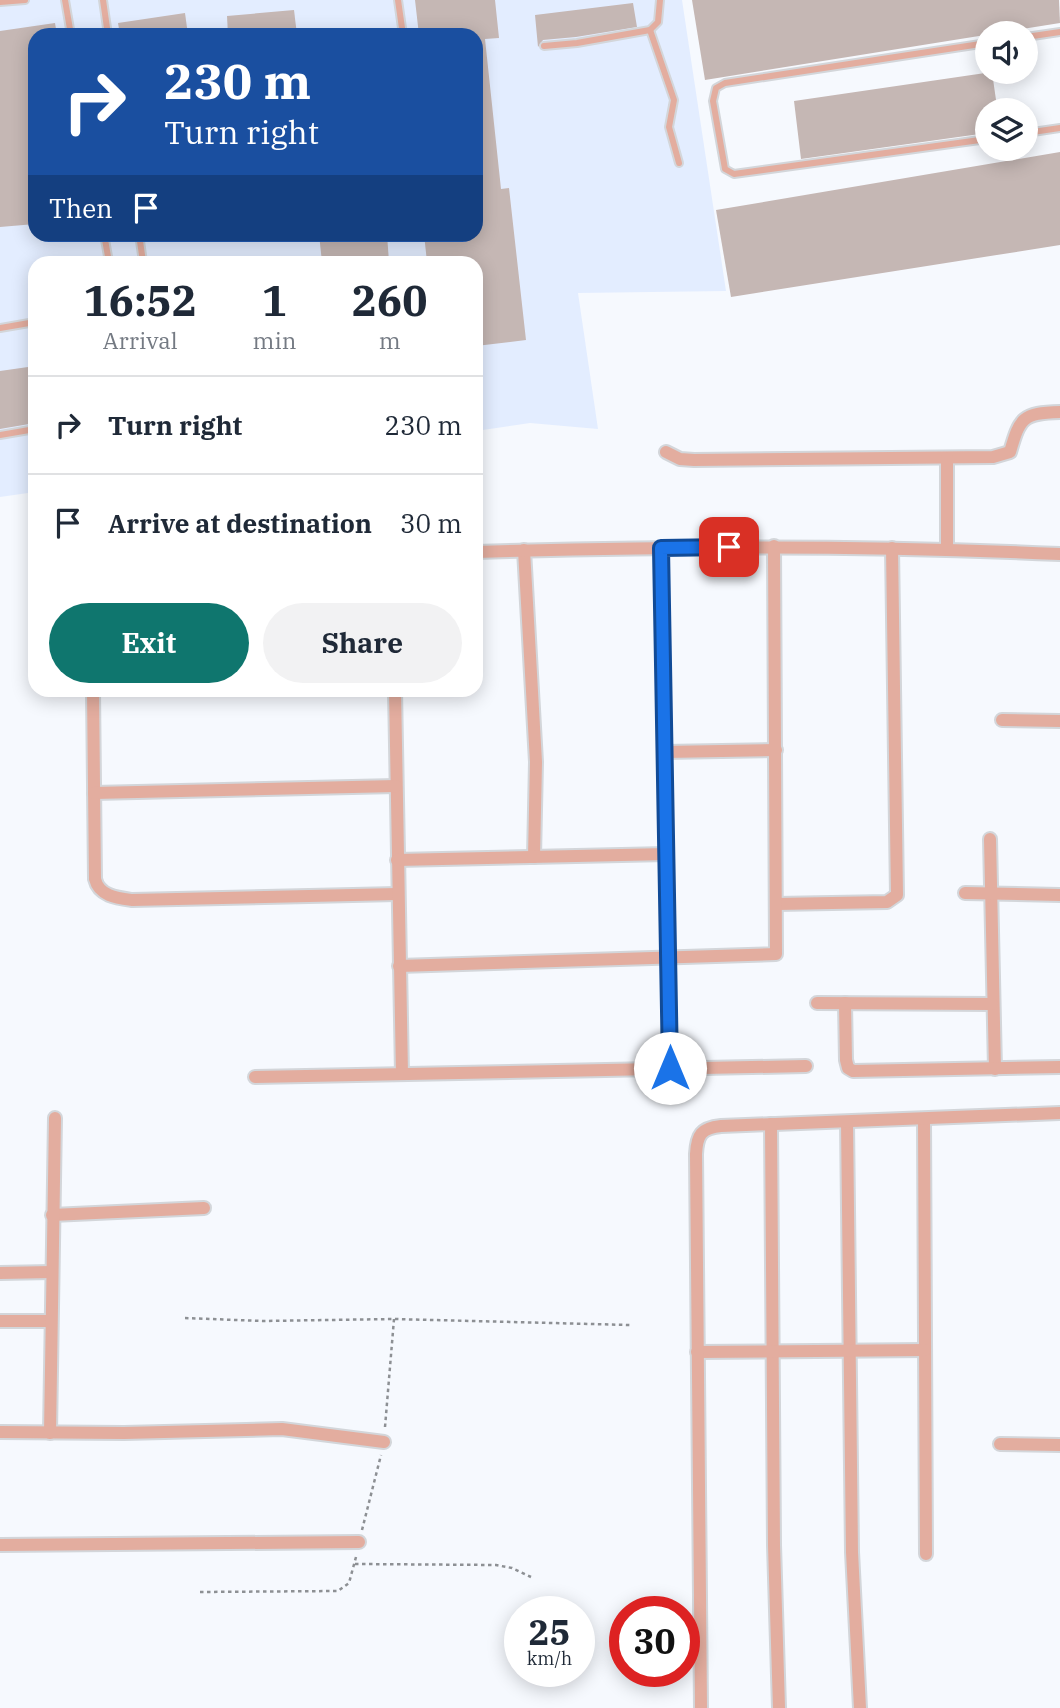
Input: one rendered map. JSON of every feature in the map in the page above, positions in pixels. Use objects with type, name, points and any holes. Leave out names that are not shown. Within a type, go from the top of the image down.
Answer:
[{"type":"street","points":[[666,452],[694,460],[988,458],[1010,452],[1017,426],[1025,418],[1060,412]]},
{"type":"street","points":[[947,458],[947,549]]},
{"type":"street","points":[[483,552],[774,547],[947,549],[1060,554]]},
{"type":"street","points":[[399,967],[774,956],[778,948],[774,547]]},
{"type":"street","points":[[661,548],[670,1068]]},
{"type":"street","points":[[777,904],[887,902],[897,895],[891,548]]},
{"type":"street","points":[[524,550],[536,762],[534,857]]},
{"type":"street","points":[[93,697],[96,884],[103,892],[117,898],[143,900],[397,894]]},
{"type":"street","points":[[395,697],[402,1074]]},
{"type":"street","points":[[1002,720],[1060,721]]},
{"type":"street","points":[[665,752],[776,750]]},
{"type":"street","points":[[94,793],[396,786]]},
{"type":"street","points":[[990,839],[995,1069]]},
{"type":"street","points":[[397,860],[667,854]]},
{"type":"street","points":[[965,893],[1060,895]]},
{"type":"street","points":[[817,1003],[992,1004]]},
{"type":"street","points":[[845,1003],[846,1060],[851,1071],[1060,1067]]},
{"type":"street","points":[[255,1077],[806,1066]]},
{"type":"street","points":[[701,1708],[697,1138],[702,1130],[709,1127],[1060,1113]]},
{"type":"street","points":[[50,1433],[55,1118]]},
{"type":"street","points":[[924,1120],[926,1554]]},
{"type":"street","points":[[847,1122],[852,1552],[860,1708]]},
{"type":"street","points":[[771,1124],[774,1545],[779,1708]]},
{"type":"street","points":[[52,1215],[204,1208]]},
{"type":"street","points":[[0,1273],[52,1272]]},
{"type":"street","points":[[0,1321],[51,1321]]},
{"type":"street","points":[[697,1352],[925,1349]]},
{"type":"street","points":[[0,1432],[124,1433],[257,1428],[384,1442]]},
{"type":"street","points":[[1000,1444],[1060,1445]]},
{"type":"street","points":[[0,1545],[359,1542]]},
{"type":"lane","points":[[0,2],[25,0]]},
{"type":"lane","points":[[65,0],[70,28]]},
{"type":"lane","points":[[103,0],[107,28]]},
{"type":"lane","points":[[398,0],[402,28]]},
{"type":"lane","points":[[544,47],[650,30],[658,22],[660,0]]},
{"type":"lane","points":[[650,30],[674,100],[669,128],[679,163]]},
{"type":"lane","points":[[1038,35],[1060,32]]},
{"type":"lane","points":[[975,45],[724,83],[716,88],[713,101],[724,165],[727,172],[734,174],[975,140]]},
{"type":"lane","points":[[1038,131],[1060,128]]},
{"type":"lane","points":[[0,328],[28,323]]},
{"type":"lane","points":[[0,435],[28,430]]},
{"type":"path","points":[[185,1318],[262,1321],[394,1319],[630,1325]]},
{"type":"path","points":[[200,1592],[333,1592],[349,1583],[384,1442],[394,1319]]},
{"type":"path","points":[[354,1564],[496,1565],[512,1568],[531,1577]]},
{"type":"shaded area","points":[[0,0],[682,0],[726,291],[578,293],[598,429],[530,423],[483,430],[483,256],[28,256],[28,493],[0,497]]},
{"type":"building","points":[[415,0],[495,0],[499,38],[485,39],[501,189],[509,188],[526,340],[483,345],[483,256],[426,256],[425,242],[483,242],[483,28],[418,28]]},
{"type":"building","points":[[692,0],[1059,0],[1060,23],[1038,27],[1038,21],[975,21],[975,37],[705,80]]},
{"type":"building","points":[[633,3],[637,27],[543,40],[538,47],[535,15]]},
{"type":"building","points":[[294,10],[296,28],[228,28],[227,16]]},
{"type":"building","points":[[185,13],[187,28],[119,28],[118,23]]},
{"type":"building","points":[[55,23],[56,28],[28,28],[28,225],[0,227],[0,31]]},
{"type":"building","points":[[975,74],[975,84],[994,84],[996,98],[975,98],[975,135],[801,159],[794,101]]},
{"type":"building","points":[[1060,152],[1060,245],[731,297],[716,210],[1007,161],[1038,161],[1038,156]]},
{"type":"building","points":[[320,242],[388,242],[389,256],[321,256]]},
{"type":"building","points":[[28,367],[28,424],[0,429],[0,371]]},
{"type":"route","points":[[670,1068],[661,548],[729,547]]}]
